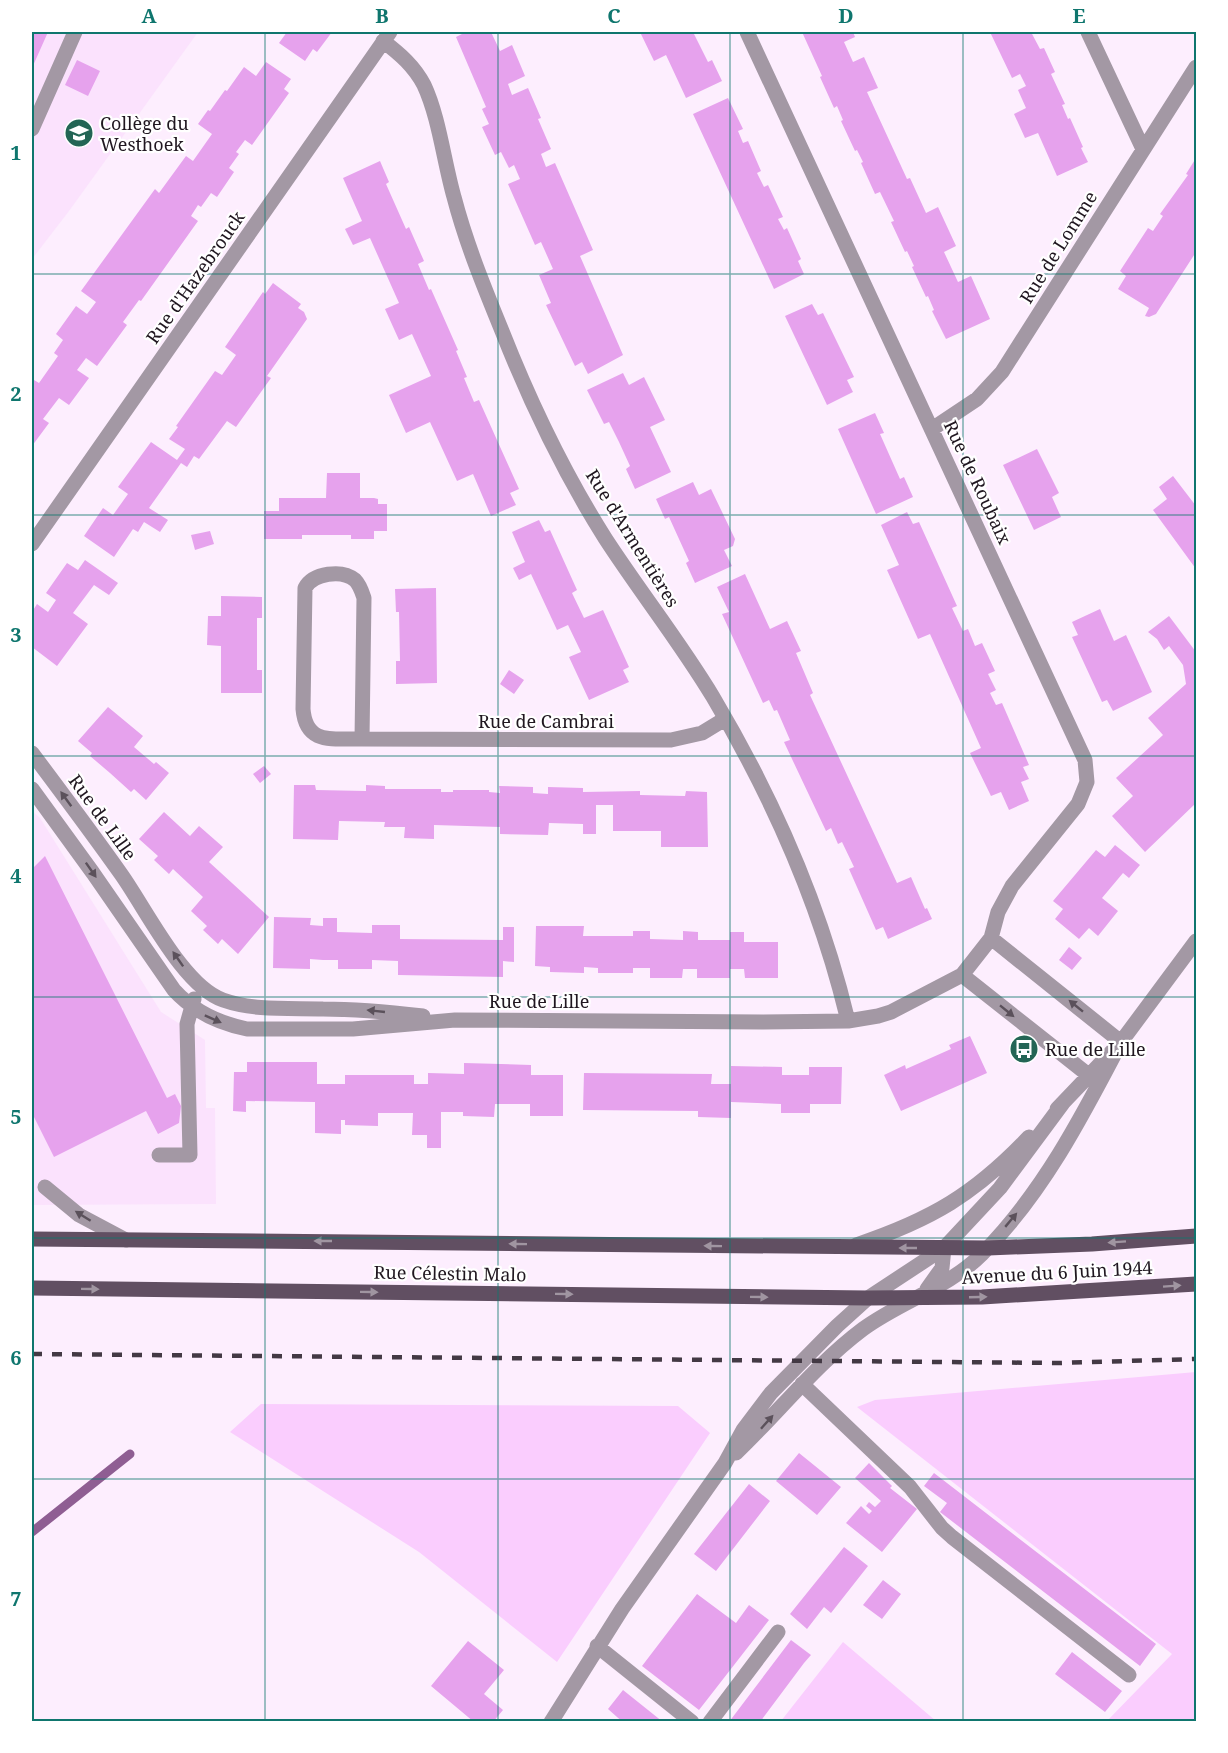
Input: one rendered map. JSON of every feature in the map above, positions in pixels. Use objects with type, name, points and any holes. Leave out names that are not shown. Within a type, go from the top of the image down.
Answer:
[{"type":"main road","name":"Avenue du 6 Juin 1944","points":[[988,1248],[1092,1244],[1197,1236]]},
{"type":"main road","name":"Rue Célestin Malo","points":[[32,1239],[988,1248]]},
{"type":"main road","name":"Avenue du 6 Juin 1944","points":[[919,1298],[1125,1290],[1197,1284]]},
{"type":"main road","name":"Rue Célestin Malo","points":[[32,1288],[919,1298]]},
{"type":"street","points":[[32,129],[75,32]]},
{"type":"street","name":"Rue de Roubaix","points":[[747,32],[1080,747],[1087,770],[1087,782],[1078,804],[1012,886],[998,912],[991,938]]},
{"type":"street","points":[[1088,32],[1143,149]]},
{"type":"street","name":"Rue d'Hazebrouck","points":[[32,544],[387,36]]},
{"type":"street","name":"Rue d'Armentières","points":[[387,36],[411,65],[429,97],[469,246],[539,417],[604,536],[682,650],[746,756],[790,849],[829,947],[848,1021]]},
{"type":"street","name":"Rue de Lomme","points":[[932,429],[977,399],[1002,372],[1197,67]]},
{"type":"street","name":"Rue de Cambrai","points":[[362,739],[364,598],[355,580],[345,576],[317,577],[308,583],[304,593],[304,722],[312,733],[321,738],[362,739],[671,740],[702,733],[725,719]]},
{"type":"street","name":"Rue de Lille","points":[[32,753],[122,875],[179,962],[199,985],[220,999],[249,1006],[365,1010],[455,1020]]},
{"type":"street","name":"Rue de Lille","points":[[32,789],[169,984],[191,1006],[218,1021],[247,1029],[353,1029],[455,1020],[763,1022],[863,1020],[891,1012],[962,975],[991,938]]},
{"type":"street","points":[[991,938],[1122,1042]]},
{"type":"street","name":"Rue Célestin Malo","points":[[725,1463],[824,1362],[861,1331],[886,1314],[919,1298],[963,1271],[988,1248],[1045,1176],[1094,1080],[1197,941]]},
{"type":"street","points":[[962,975],[1094,1080]]},
{"type":"street","points":[[159,1155],[190,1155],[187,1034],[191,1006],[199,985]]},
{"type":"street","name":"Rue Célestin Malo","points":[[851,1247],[905,1228],[950,1204],[992,1172],[1063,1102],[1094,1080]]},
{"type":"street","name":"Rue Célestin Malo","points":[[551,1722],[597,1646],[725,1463],[743,1430],[771,1393],[868,1298],[944,1248],[1011,1174],[1063,1102]]},
{"type":"street","points":[[45,1187],[80,1215],[126,1240]]},
{"type":"street","name":"Rue Célestin Malo","points":[[919,1298],[942,1268],[944,1248]]},
{"type":"street","points":[[802,1384],[910,1487],[942,1528],[952,1537],[1129,1675]]},
{"type":"street","points":[[710,1722],[778,1632]]},
{"type":"street","points":[[597,1646],[692,1722]]},
{"type":"shaded area","name":"Collège du Westhoek","points":[[32,32],[198,32],[32,259]]},
{"type":"shaded area","points":[[32,811],[40,818],[161,1012],[205,1040],[206,1108],[215,1108],[216,1204],[32,1205]]},
{"type":"shaded area","points":[[1196,1372],[1196,1721],[1107,1721],[1172,1654],[857,1407],[875,1400]]},
{"type":"shaded area","points":[[261,1404],[678,1406],[710,1433],[557,1662],[419,1552],[230,1432]]},
{"type":"shaded area","points":[[843,1642],[936,1721],[781,1721]]},
{"type":"building","points":[[32,32],[48,32],[32,68]]},
{"type":"building","points":[[287,32],[332,32],[317,52],[313,49],[305,61],[279,43]]},
{"type":"building","points":[[461,32],[491,32],[500,51],[512,45],[525,76],[508,84],[512,95],[528,88],[551,149],[541,154],[546,167],[555,163],[593,250],[580,256],[623,355],[588,374],[582,362],[575,366],[546,305],[551,303],[539,275],[553,269],[541,242],[535,245],[508,184],[520,179],[514,165],[509,168],[501,152],[495,155],[482,127],[489,124],[482,109],[486,107],[456,37],[462,34]]},
{"type":"building","points":[[640,32],[693,32],[708,62],[712,60],[722,81],[686,98],[666,55],[654,61]]},
{"type":"building","points":[[802,32],[853,32],[855,37],[844,42],[853,62],[864,57],[878,88],[867,92],[907,179],[910,178],[926,213],[938,207],[956,246],[944,252],[958,282],[971,276],[990,319],[946,339],[932,311],[934,310],[928,296],[926,297],[912,267],[914,266],[907,251],[905,252],[891,222],[894,221],[880,192],[875,194],[861,163],[863,162],[857,150],[855,151],[841,121],[843,120],[837,106],[834,108]]},
{"type":"building","points":[[990,32],[1031,32],[1040,49],[1044,48],[1055,72],[1051,74],[1065,104],[1062,105],[1068,119],[1070,118],[1088,162],[1057,176],[1038,133],[1025,138],[1014,114],[1026,108],[1018,90],[1026,86],[1020,74],[1012,78]]},
{"type":"building","points":[[77,60],[100,71],[88,96],[65,85]]},
{"type":"building","points":[[266,62],[291,79],[284,89],[289,93],[252,145],[245,140],[236,152],[239,154],[229,168],[234,172],[217,197],[211,193],[201,207],[198,205],[191,216],[198,221],[141,301],[139,300],[123,322],[127,325],[97,366],[86,358],[77,370],[89,378],[69,405],[59,398],[43,419],[49,423],[32,446],[32,384],[34,380],[39,383],[58,356],[54,353],[63,340],[56,334],[76,306],[87,314],[96,302],[81,291],[155,189],[159,193],[186,156],[193,161],[212,134],[198,124],[208,110],[210,111],[225,90],[227,91],[244,67],[256,76]]},
{"type":"building","points":[[728,98],[743,129],[738,131],[743,143],[748,141],[761,171],[757,173],[764,187],[768,185],[783,217],[778,219],[784,230],[787,228],[801,259],[798,261],[804,274],[774,289],[693,114]]},
{"type":"building","points":[[1196,158],[1196,252],[1156,314],[1145,316],[1149,308],[1118,289],[1126,276],[1120,271],[1148,228],[1153,231],[1163,216],[1160,214],[1188,175],[1186,174]]},
{"type":"building","points":[[380,161],[389,182],[386,184],[406,229],[409,227],[424,261],[418,264],[458,350],[456,351],[467,377],[464,378],[474,402],[479,400],[519,489],[510,493],[516,505],[491,516],[473,474],[457,481],[430,422],[406,433],[389,395],[431,376],[412,334],[399,340],[385,309],[399,303],[370,238],[353,245],[345,229],[362,221],[343,178]]},
{"type":"building","points":[[273,283],[301,304],[298,308],[304,312],[307,319],[267,376],[271,378],[236,427],[227,421],[199,459],[194,456],[187,467],[181,463],[149,508],[168,520],[160,532],[144,522],[138,532],[133,529],[114,557],[84,536],[103,508],[113,515],[128,494],[118,487],[151,442],[177,460],[185,449],[169,439],[178,427],[176,426],[215,371],[222,375],[236,355],[225,347],[263,292],[265,294]]},
{"type":"building","points":[[812,304],[818,315],[823,313],[854,377],[847,380],[853,392],[827,405],[785,316]]},
{"type":"building","points":[[623,373],[629,385],[644,377],[665,420],[650,427],[671,472],[635,489],[626,469],[630,466],[619,442],[609,422],[604,424],[587,390]]},
{"type":"building","points":[[875,413],[884,433],[880,434],[900,479],[904,477],[913,497],[876,514],[838,429]]},
{"type":"building","points":[[1037,449],[1059,493],[1052,497],[1061,517],[1034,530],[1003,465]]},
{"type":"building","points":[[327,473],[360,473],[360,498],[374,498],[378,499],[378,504],[387,504],[387,531],[374,531],[374,539],[351,539],[351,535],[302,535],[302,539],[264,539],[264,511],[279,511],[279,498],[326,498]]},
{"type":"building","points":[[1173,476],[1196,506],[1196,569],[1153,510],[1167,499],[1159,487]]},
{"type":"building","points":[[693,482],[699,495],[711,489],[735,539],[733,546],[724,550],[732,566],[695,583],[686,563],[689,561],[669,517],[665,519],[656,499]]},
{"type":"building","points":[[907,512],[913,524],[919,522],[957,606],[952,608],[963,631],[968,629],[975,646],[982,643],[995,671],[988,674],[996,690],[990,693],[996,705],[1002,703],[1029,765],[1023,767],[1029,779],[1021,782],[1029,801],[1009,810],[1001,792],[991,796],[970,753],[981,748],[930,634],[918,639],[887,570],[899,565],[881,525]]},
{"type":"building","points":[[539,520],[545,532],[550,530],[577,590],[572,593],[584,618],[603,610],[629,667],[623,670],[629,682],[589,700],[569,657],[581,652],[568,625],[557,630],[531,574],[519,580],[513,568],[525,562],[512,532]]},
{"type":"building","points":[[210,531],[214,544],[195,550],[191,535]]},
{"type":"building","points":[[85,560],[118,583],[109,595],[94,585],[73,613],[88,624],[57,666],[32,647],[32,612],[37,604],[48,612],[56,600],[46,593],[67,563],[78,570]]},
{"type":"building","points":[[745,574],[770,629],[787,621],[801,651],[796,653],[813,693],[810,695],[897,883],[911,877],[932,919],[888,939],[883,927],[876,930],[849,869],[854,867],[842,842],[838,844],[831,828],[826,831],[784,742],[790,740],[777,710],[774,711],[769,700],[763,703],[722,614],[729,612],[717,587]]},
{"type":"building","points":[[436,588],[437,683],[396,684],[396,661],[400,661],[399,612],[396,612],[395,589]]},
{"type":"building","points":[[221,596],[262,597],[262,618],[257,618],[257,670],[262,670],[262,693],[221,693],[221,646],[207,645],[208,616],[221,616]]},
{"type":"building","points":[[1100,609],[1114,641],[1126,635],[1152,692],[1113,711],[1107,700],[1102,702],[1072,637],[1078,635],[1072,622]]},
{"type":"building","points":[[1169,616],[1196,652],[1196,803],[1145,852],[1112,816],[1133,796],[1116,778],[1163,735],[1148,718],[1186,684],[1183,665],[1169,646],[1164,650],[1157,639],[1148,632]]},
{"type":"building","points":[[509,670],[524,680],[514,694],[500,684]]},
{"type":"building","points":[[108,707],[143,736],[134,747],[169,773],[146,800],[134,789],[131,792],[90,756],[92,753],[78,741]]},
{"type":"building","points":[[264,766],[271,774],[260,783],[253,774]]},
{"type":"building","points":[[294,785],[315,785],[316,790],[366,791],[366,785],[385,786],[385,789],[441,789],[441,792],[489,790],[489,792],[500,793],[499,786],[533,787],[533,793],[548,794],[548,787],[583,788],[583,792],[640,791],[640,795],[685,796],[686,791],[707,792],[708,847],[661,847],[661,831],[613,831],[613,805],[596,805],[596,834],[583,834],[583,824],[549,823],[548,835],[500,834],[500,827],[434,825],[434,839],[404,838],[405,827],[384,827],[385,822],[339,821],[338,840],[293,839]]},
{"type":"building","points":[[164,812],[190,836],[199,826],[223,847],[209,862],[269,917],[238,954],[222,939],[218,944],[203,930],[207,926],[191,911],[203,897],[173,869],[169,874],[154,860],[158,856],[139,839]]},
{"type":"building","points":[[1115,845],[1140,865],[1129,878],[1123,873],[1102,898],[1118,911],[1098,936],[1089,928],[1079,939],[1055,919],[1063,909],[1053,901],[1096,850],[1105,857]]},
{"type":"building","points":[[45,856],[167,1098],[175,1094],[181,1106],[179,1123],[158,1134],[146,1111],[54,1157],[32,1113],[32,869]]},
{"type":"building","points":[[274,917],[311,918],[310,925],[323,926],[323,918],[337,918],[337,932],[372,933],[372,925],[400,925],[400,939],[503,940],[503,927],[514,927],[514,962],[503,961],[503,977],[398,975],[398,961],[372,960],[372,969],[338,969],[338,960],[310,959],[310,969],[273,968]]},
{"type":"building","points":[[536,926],[584,926],[583,936],[633,936],[633,931],[650,931],[650,939],[683,940],[683,931],[698,932],[698,940],[730,940],[730,932],[744,932],[744,942],[778,942],[778,978],[745,978],[744,969],[730,969],[730,978],[697,978],[697,969],[683,969],[682,978],[650,978],[650,968],[633,968],[633,973],[598,973],[598,968],[584,967],[584,973],[550,972],[550,967],[535,966]]},
{"type":"building","points":[[1069,947],[1082,958],[1072,970],[1059,960]]},
{"type":"building","points":[[970,1036],[987,1073],[901,1111],[884,1075],[905,1065],[906,1069],[951,1049],[949,1045]]},
{"type":"building","points":[[247,1062],[317,1062],[317,1084],[345,1084],[345,1075],[414,1075],[414,1084],[428,1084],[428,1073],[464,1074],[464,1063],[531,1065],[531,1075],[563,1075],[563,1116],[530,1116],[530,1104],[495,1104],[494,1117],[463,1116],[463,1112],[441,1112],[441,1148],[427,1148],[427,1135],[412,1135],[413,1113],[378,1113],[378,1126],[345,1125],[345,1120],[341,1120],[341,1134],[315,1133],[315,1102],[246,1101],[246,1112],[233,1111],[234,1072],[247,1072]]},
{"type":"building","points":[[731,1066],[782,1067],[782,1075],[809,1075],[809,1067],[842,1067],[841,1104],[810,1104],[810,1113],[781,1113],[781,1104],[731,1102],[731,1118],[698,1117],[698,1111],[583,1110],[584,1073],[712,1074],[711,1084],[731,1084]]},
{"type":"building","points":[[799,1453],[841,1487],[817,1515],[776,1481]]},
{"type":"building","points":[[869,1463],[892,1486],[890,1488],[917,1509],[882,1552],[846,1523],[861,1506],[869,1514],[872,1511],[866,1506],[869,1502],[875,1507],[881,1501],[855,1478]]},
{"type":"building","points":[[934,1473],[1156,1644],[1140,1666],[940,1512],[947,1503],[924,1486]]},
{"type":"building","points":[[749,1484],[770,1501],[716,1571],[694,1554]]},
{"type":"building","points":[[844,1547],[868,1566],[831,1613],[824,1607],[807,1629],[790,1614]]},
{"type":"building","points":[[883,1580],[901,1594],[882,1619],[863,1605]]},
{"type":"building","points":[[697,1594],[736,1623],[749,1605],[769,1620],[699,1710],[642,1666]]},
{"type":"building","points":[[791,1640],[811,1655],[760,1722],[729,1722]]},
{"type":"building","points":[[468,1641],[504,1670],[484,1694],[503,1710],[493,1722],[474,1722],[431,1686]]},
{"type":"building","points":[[1072,1652],[1122,1691],[1105,1712],[1055,1674]]},
{"type":"building","points":[[623,1690],[663,1722],[623,1722],[608,1709]]},
{"type":"waterway","points":[[32,1532],[130,1454]]},
{"type":"railway","points":[[32,1354],[1059,1363],[1196,1359]]},
{"type":"place","name":"Collège du Westhoek","points":[[79,133]]},
{"type":"place","name":"Rue de Lille","points":[[1024,1049]]}]
